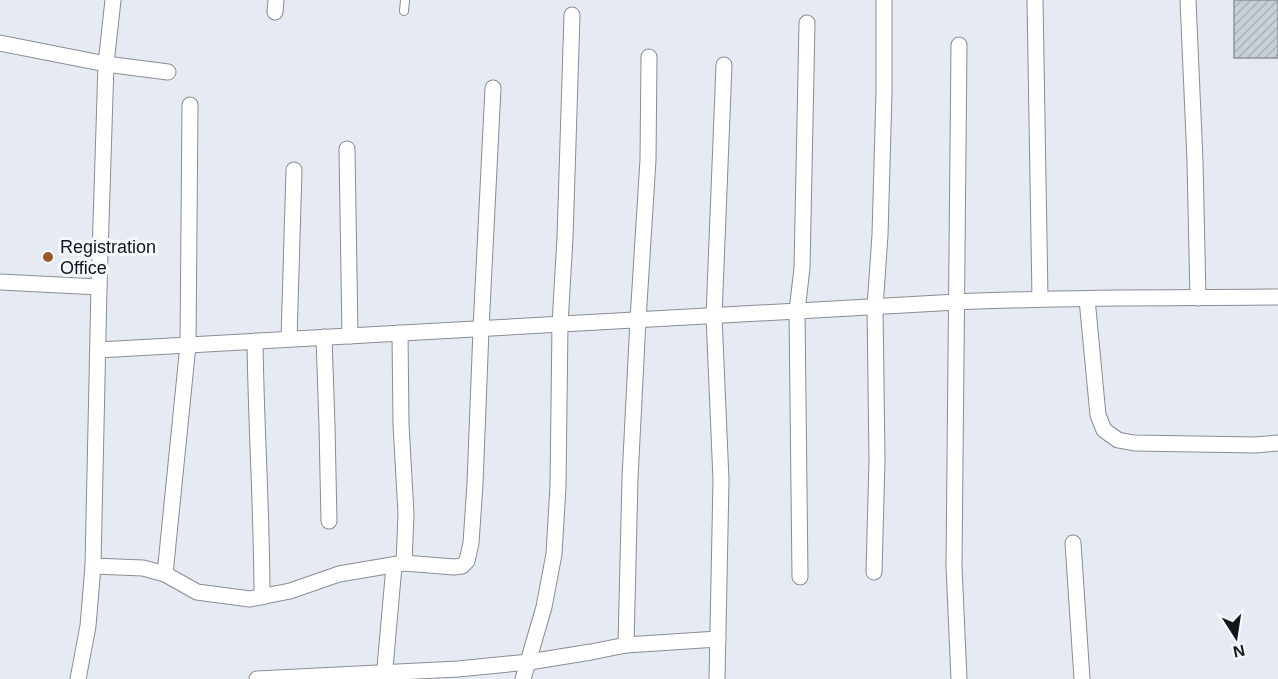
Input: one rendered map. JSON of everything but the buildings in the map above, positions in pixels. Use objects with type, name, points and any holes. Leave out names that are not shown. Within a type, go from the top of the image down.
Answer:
[{"type":"street","points":[[78,679],[88,626],[93,566],[106,64],[113,0]]},
{"type":"street","points":[[874,572],[877,460],[875,307],[880,235],[884,0]]},
{"type":"street","points":[[1035,0],[1040,298]]},
{"type":"street","points":[[1188,0],[1195,161],[1197,298]]},
{"type":"street","points":[[523,679],[544,607],[554,554],[572,15]]},
{"type":"street","points":[[800,577],[797,311],[802,268],[807,23]]},
{"type":"street","points":[[0,43],[106,64],[168,72]]},
{"type":"street","points":[[959,45],[954,566],[959,679]]},
{"type":"street","points":[[626,645],[630,478],[648,160],[649,57]]},
{"type":"street","points":[[717,679],[721,480],[714,316],[724,65]]},
{"type":"street","points":[[93,566],[143,567],[165,574],[197,592],[250,599],[290,591],[339,574],[399,564],[454,567],[462,566],[467,561],[475,484],[493,88]]},
{"type":"street","points":[[165,574],[188,345],[190,105]]},
{"type":"street","points":[[347,149],[350,336]]},
{"type":"street","points":[[289,339],[294,170]]},
{"type":"street","points":[[0,282],[99,287]]},
{"type":"street","points":[[98,350],[1040,298],[1278,297]]},
{"type":"street","points":[[1087,299],[1098,415],[1104,430],[1118,440],[1134,443],[1256,445],[1278,443]]},
{"type":"street","points":[[385,676],[406,514],[401,424],[400,333]]},
{"type":"street","points":[[324,337],[329,521]]},
{"type":"street","points":[[255,341],[262,597]]},
{"type":"street","points":[[1073,543],[1082,679]]},
{"type":"street","points":[[257,679],[385,676],[529,662],[626,645],[718,639]]},
{"type":"lane","points":[[404,11],[405,0]]},
{"type":"place","name":"Registration Office","points":[[48,257]]}]
